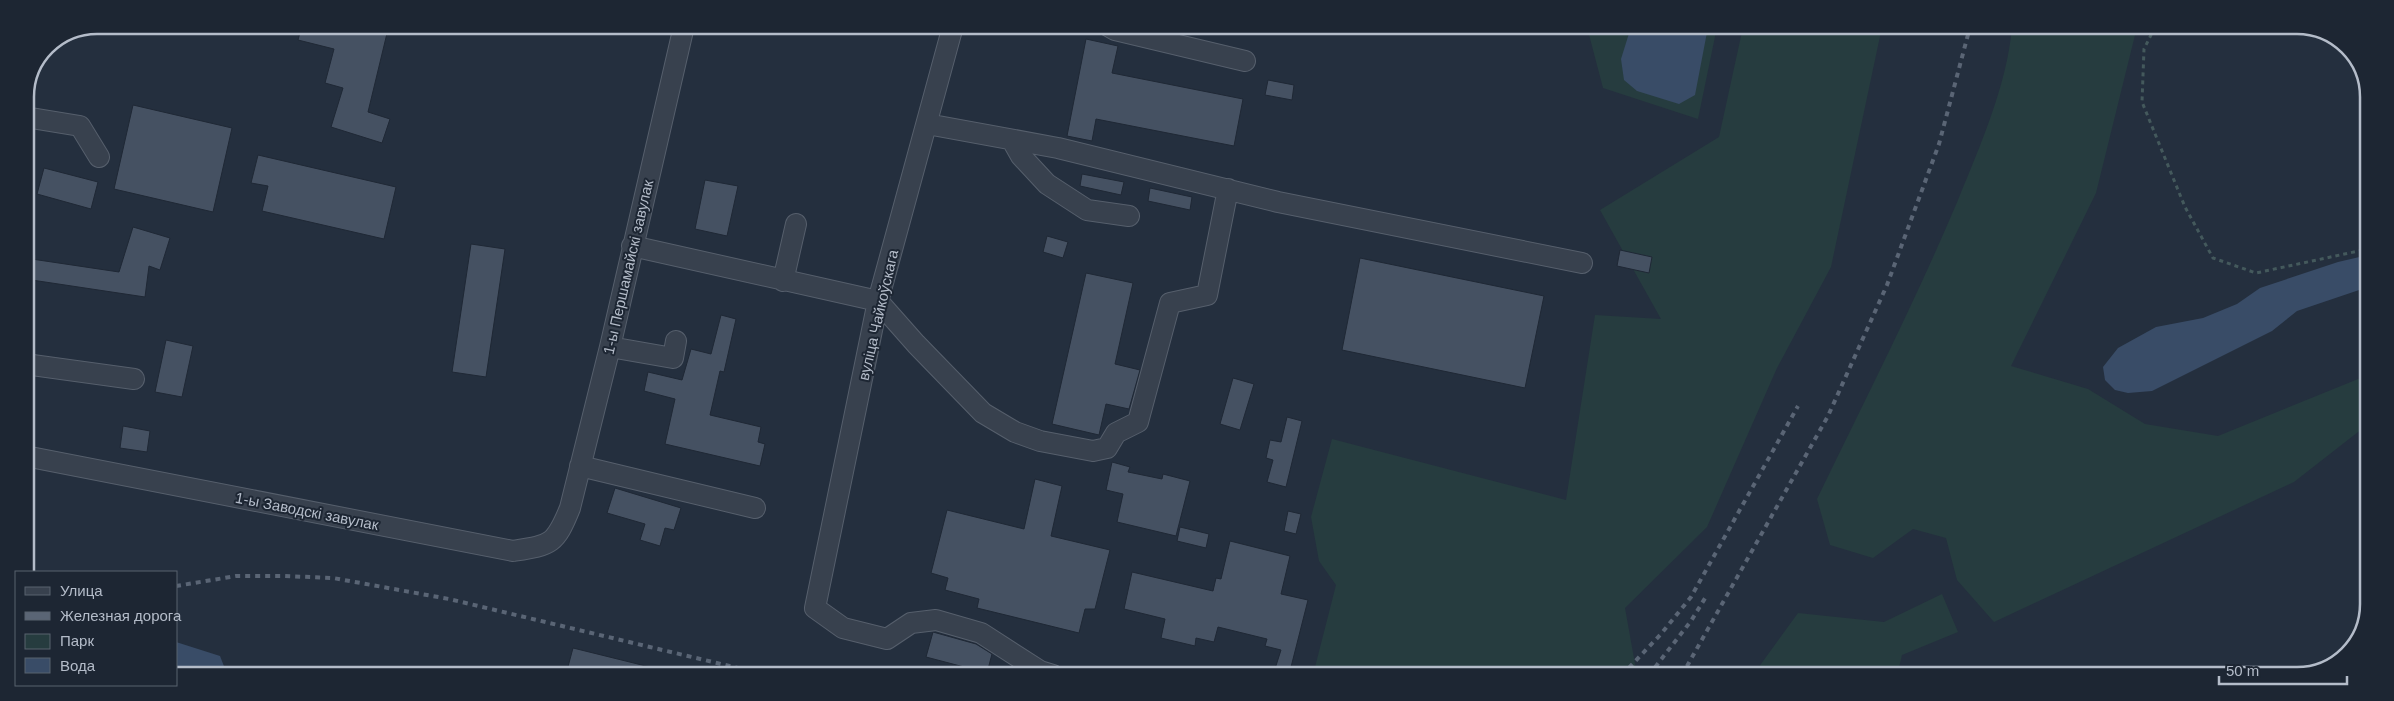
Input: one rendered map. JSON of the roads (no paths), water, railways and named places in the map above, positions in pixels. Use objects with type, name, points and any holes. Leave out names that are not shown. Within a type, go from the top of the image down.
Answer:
[{"type":"street","name":"1-ы Першамайскі завулак","points":[[570,508],[610,347],[682,34]]},
{"type":"street","name":"вуліца Чайкоўскага","points":[[955,34],[927,124],[878,301],[815,608],[843,628],[887,639],[911,623],[936,620],[981,633],[1034,667]]},
{"type":"street","points":[[1132,34],[1245,61]]},
{"type":"street","points":[[34,118],[80,126],[99,157]]},
{"type":"street","points":[[927,124],[1058,148],[1278,202],[1582,263]]},
{"type":"street","points":[[1012,140],[1022,156],[1047,184],[1087,210],[1129,216]]},
{"type":"street","points":[[632,246],[878,301],[916,344],[983,413],[1015,432],[1040,441],[1093,451],[1107,448],[1116,433],[1138,422],[1170,303],[1208,295],[1228,189]]},
{"type":"street","points":[[783,281],[796,224]]},
{"type":"street","points":[[610,347],[673,358],[676,341]]},
{"type":"street","points":[[34,365],[134,379]]},
{"type":"street","name":"1-ы Заводскі завулак","points":[[34,458],[513,550],[544,546],[561,530],[570,508]]},
{"type":"street","points":[[580,466],[755,508]]},
{"type":"water","points":[[1629,34],[1707,34],[1695,95],[1679,104],[1637,91],[1624,80],[1621,59]]},
{"type":"water","points":[[2360,257],[2360,290],[2297,311],[2272,331],[2152,391],[2128,393],[2115,390],[2105,380],[2103,367],[2118,348],[2156,327],[2203,318],[2237,304],[2260,288],[2338,262]]},
{"type":"water","points":[[178,643],[220,656],[224,667],[178,667]]},
{"type":"railway","points":[[1687,667],[1828,416],[1887,285],[1939,144],[1968,34]]},
{"type":"railway","points":[[1630,667],[1661,634],[1691,597],[1798,406]]},
{"type":"railway","points":[[178,586],[236,576],[333,578],[449,599],[734,667]]},
{"type":"railway","points":[[1655,667],[1691,621],[1707,595]]}]
